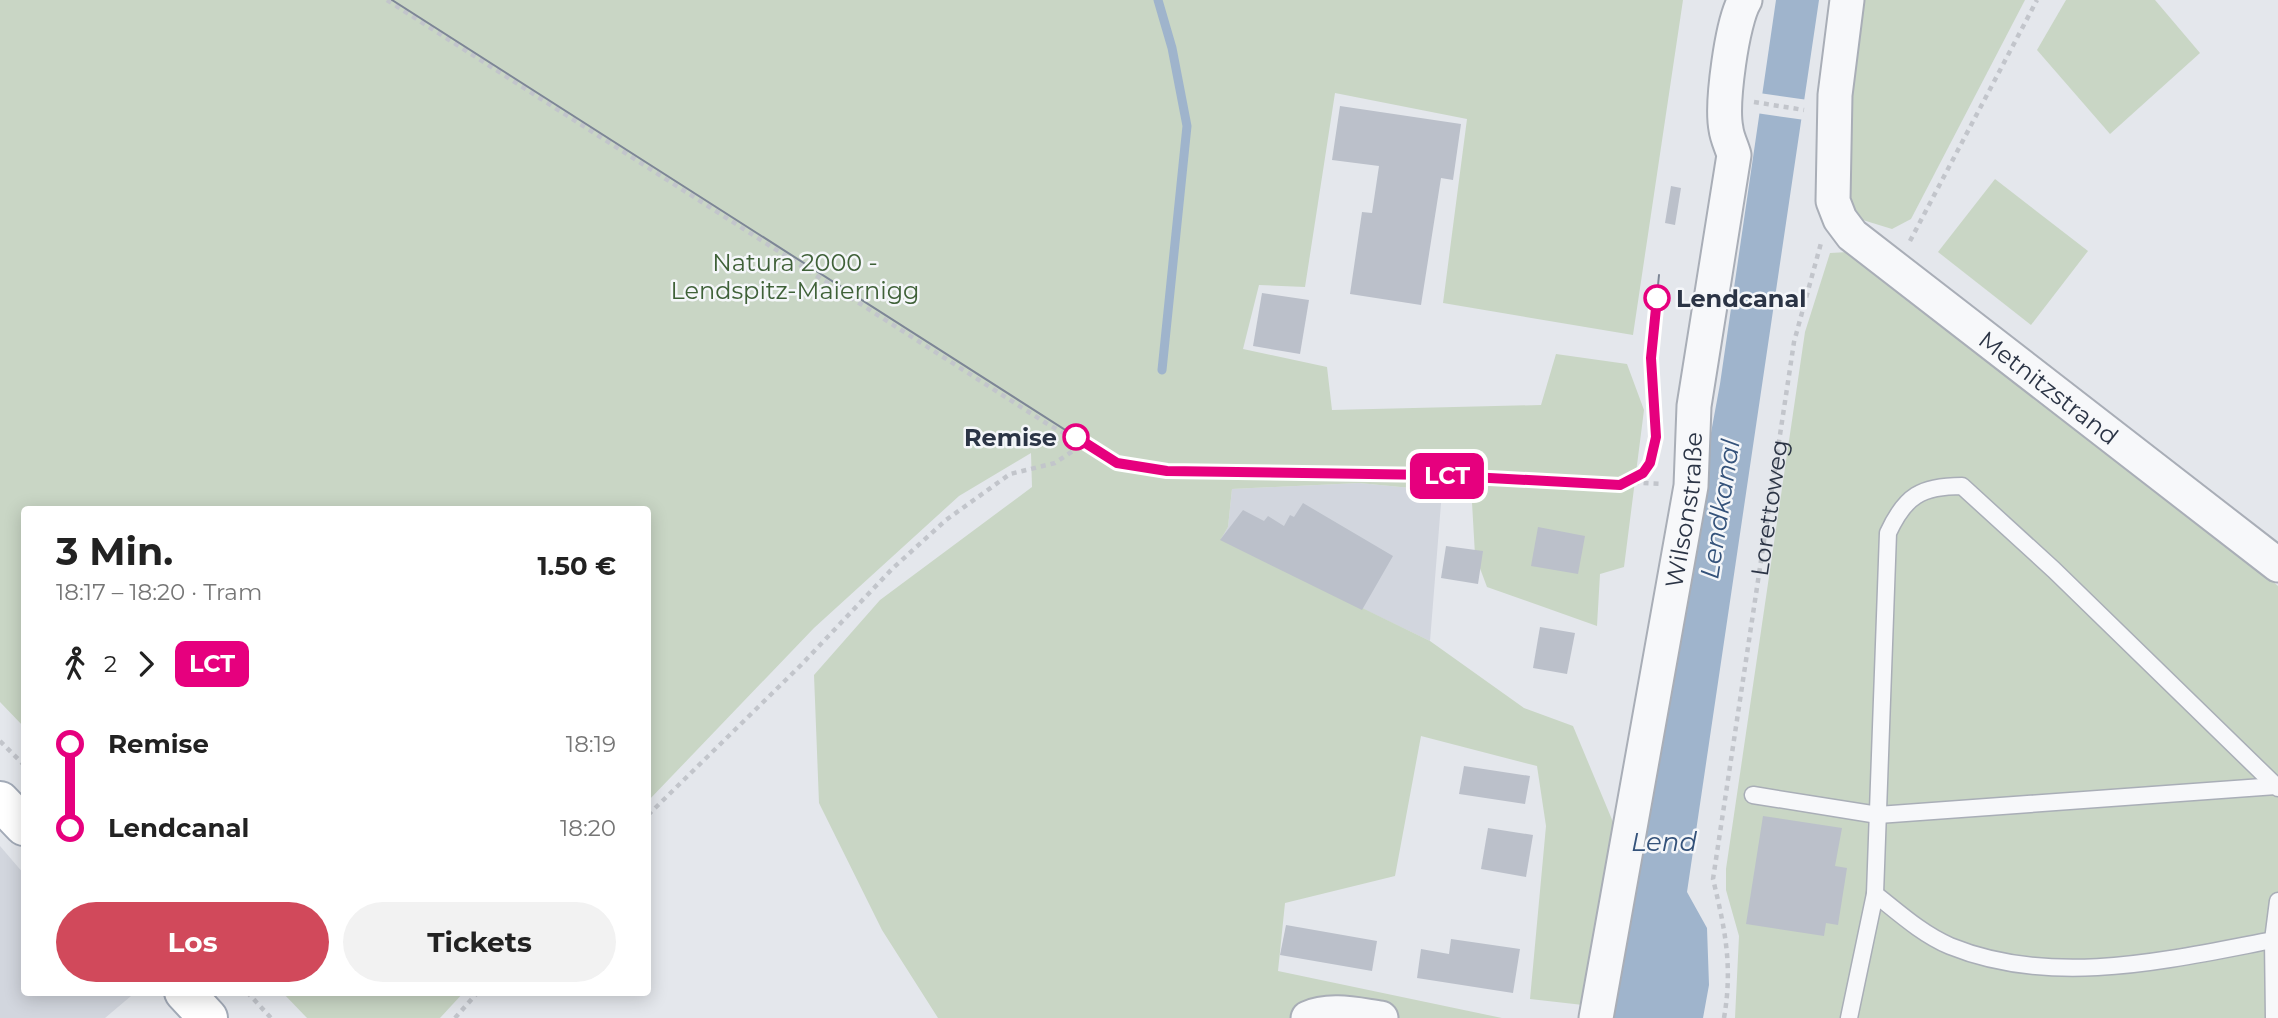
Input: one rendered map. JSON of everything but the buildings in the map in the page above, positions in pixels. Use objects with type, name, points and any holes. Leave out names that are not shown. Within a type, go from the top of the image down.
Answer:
[{"type":"main road","points":[[0,801],[21,823]]},
{"type":"main road","points":[[188,996],[208,1018]]},
{"type":"street","name":"Wilsonstraße","points":[[1596,1018],[1691,486],[1694,406],[1734,155],[1725,128],[1729,68],[1739,10],[1745,0]]},
{"type":"street","points":[[1833,201],[1835,95],[1847,0]]},
{"type":"street","name":"Metnitzstrand","points":[[1833,201],[1840,219],[1852,235],[2278,565]]},
{"type":"street","points":[[1308,1018],[1316,1014],[1341,1013],[1381,1018]]},
{"type":"lane","points":[[1849,1018],[1875,894],[1888,533],[1898,510],[1913,496],[1938,486],[1962,486],[2001,519],[2277,787]]},
{"type":"lane","points":[[1752,795],[1878,815],[2277,787]]},
{"type":"lane","points":[[1875,894],[1924,932],[1950,946],[1997,960],[2026,965],[2096,968],[2171,959],[2273,940]]},
{"type":"lane","points":[[2274,1018],[2273,940],[2278,901]]},
{"type":"path","points":[[387,0],[1023,409],[1083,444],[1117,457],[1171,468],[1376,470],[1691,486]]},
{"type":"path","points":[[1895,269],[2037,0]]},
{"type":"path","points":[[1741,100],[1814,111]]},
{"type":"path","name":"Lorettoweg","points":[[1724,1018],[1730,971],[1729,943],[1713,879],[1794,342],[1833,201]]},
{"type":"path","points":[[651,812],[802,665],[892,569],[946,520],[1010,474],[1055,463],[1083,444]]},
{"type":"path","points":[[0,741],[21,762]]},
{"type":"path","points":[[251,996],[271,1018]]},
{"type":"path","points":[[455,1018],[474,996]]},
{"type":"shaded area","points":[[1359,483],[1442,491],[1430,641],[1220,540],[1228,527],[1232,489]]},
{"type":"shaded area","points":[[0,846],[21,870],[21,996],[131,996],[105,1018],[0,1018]]},
{"type":"green space","name":"Natura 2000 - Lendspitz-Maiernigg","points":[[0,0],[1683,0],[1633,335],[1443,303],[1467,119],[1335,93],[1305,287],[1259,285],[1243,349],[1327,367],[1332,410],[1541,405],[1556,354],[1627,364],[1644,410],[1624,567],[1600,574],[1597,626],[1487,587],[1475,555],[1471,485],[1442,491],[1359,483],[1232,489],[1228,527],[1221,539],[1430,641],[1524,708],[1573,726],[1613,822],[1583,1005],[1530,999],[1546,826],[1537,766],[1421,736],[1395,876],[1285,903],[1278,971],[1502,1018],[938,1018],[882,930],[819,803],[814,675],[880,600],[1032,487],[1031,453],[959,496],[814,628],[651,798],[651,506],[21,506],[21,724],[0,702]]},
{"type":"green space","points":[[1862,0],[2025,0],[1911,219],[1892,229],[1853,217],[1839,197]]},
{"type":"green space","points":[[2066,0],[2155,0],[2200,53],[2110,134],[2037,50]]},
{"type":"green space","points":[[1995,179],[2088,251],[2031,325],[1938,252]]},
{"type":"green space","points":[[1848,252],[2245,556],[2278,586],[2278,1018],[1735,1018],[1739,936],[1726,890],[1726,869],[1805,332],[1830,253]]},
{"type":"green space","points":[[286,996],[460,996],[440,1018],[307,1018]]},
{"type":"water","name":"Lend","points":[[1776,0],[1819,0],[1687,892],[1707,928],[1709,985],[1703,1018],[1603,1018],[1720,384]]},
{"type":"pier","points":[[1759,93],[1808,100],[1805,120],[1756,113]]},
{"type":"waterway","points":[[1158,0],[1172,48],[1187,126],[1162,370]]},
{"type":"tram line","points":[[392,0],[1117,463],[1167,471],[1435,475],[1620,485],[1643,473],[1650,463],[1656,437],[1651,358],[1659,275]]},
{"type":"tram line","name":"LCT","points":[[1076,437],[1117,463],[1167,471],[1435,475],[1620,485],[1643,473],[1650,463],[1656,437],[1652,409],[1651,358],[1657,298]]},
{"type":"place","name":"Lendcanal","points":[[1657,298]]},
{"type":"place","name":"Remise","points":[[1076,437]]},
{"type":"water label","name":"Lendkanal","points":[[1720,509]]}]
